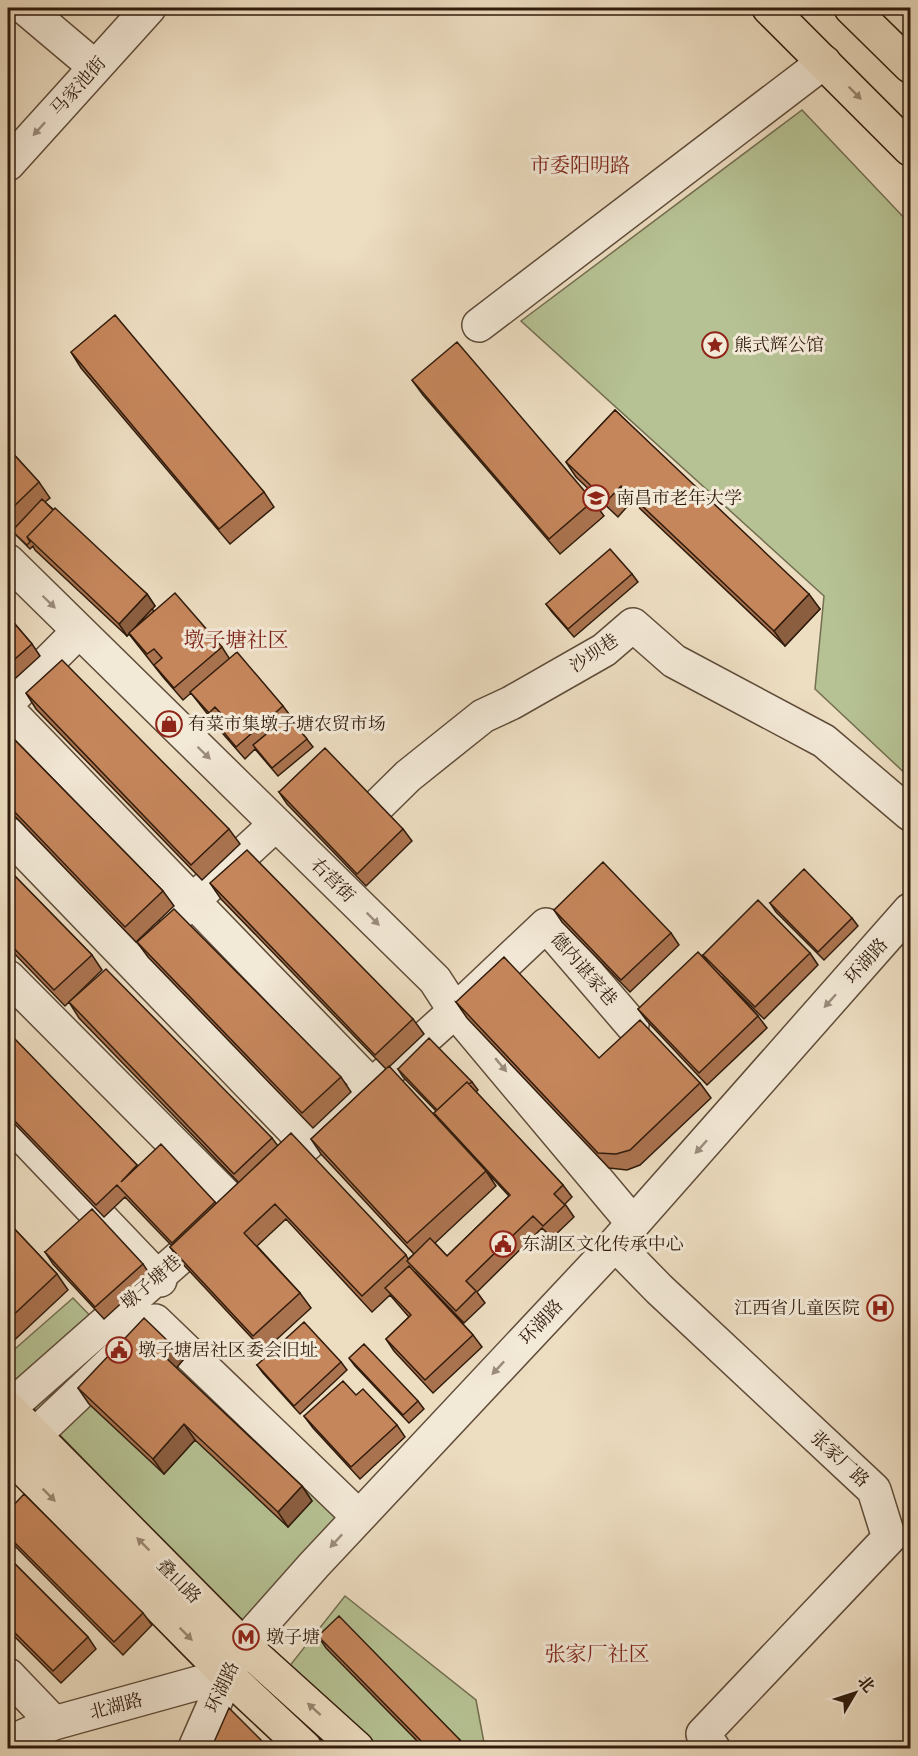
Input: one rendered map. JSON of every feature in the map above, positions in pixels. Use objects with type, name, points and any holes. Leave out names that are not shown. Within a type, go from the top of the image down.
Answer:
[{"type":"main road","points":[[769,8],[910,149]]},
{"type":"main road","points":[[851,8],[910,66]]},
{"type":"main road","name":"叠山路","points":[[8,1408],[243,1645],[357,1749]]},
{"type":"main road","name":"叠山路","points":[[8,1453],[227,1675],[305,1749]]},
{"type":"street","points":[[25,8],[95,67]]},
{"type":"street","name":"马家池街","points":[[8,164],[149,8]]},
{"type":"street","points":[[479,325],[824,62]]},
{"type":"street","name":"右营街","points":[[8,561],[435,980],[455,1011],[624,1233]]},
{"type":"street","name":"沙坝巷","points":[[318,865],[408,776],[468,727],[483,716],[511,703],[604,650],[633,625],[674,662],[824,741],[910,814]]},
{"type":"street","points":[[8,702],[80,631]]},
{"type":"street","points":[[8,710],[372,1086]]},
{"type":"street","points":[[105,982],[276,824]]},
{"type":"street","points":[[8,834],[307,1144]]},
{"type":"street","name":"环湖路","points":[[195,1749],[227,1675],[243,1645],[624,1233],[910,910]]},
{"type":"street","name":"德内谌家巷","points":[[455,1011],[546,925],[632,1025]]},
{"type":"street","points":[[8,977],[237,1207]]},
{"type":"street","points":[[57,1026],[81,1004]]},
{"type":"street","name":"墩子塘巷","points":[[8,1408],[158,1279],[455,1011]]},
{"type":"street","points":[[8,1120],[158,1279]]},
{"type":"street","name":"张家厂路","points":[[624,1233],[659,1289],[874,1490],[889,1538],[704,1734],[713,1749]]},
{"type":"street","points":[[35,1435],[155,1321],[359,1517]]},
{"type":"street","name":"北湖路","points":[[8,1743],[54,1723],[227,1675]]},
{"type":"street","points":[[8,1676],[54,1723]]},
{"type":"green space","points":[[802,110],[910,224],[910,778],[815,689],[824,596],[521,321]]},
{"type":"green space","points":[[73,1298],[127,1354],[154,1327],[343,1512],[242,1624],[8,1381],[8,1355]]},
{"type":"green space","points":[[345,1596],[476,1700],[485,1748],[380,1748],[284,1673]]},
{"type":"building","points":[[115,315],[264,492],[219,529],[71,352]]},
{"type":"building","points":[[457,342],[593,501],[549,539],[412,380]]},
{"type":"building","points":[[615,410],[809,594],[774,631],[621,486],[607,501],[566,462]]},
{"type":"building","points":[[8,448],[39,482],[8,512]]},
{"type":"building","points":[[42,499],[53,510],[27,537],[30,542],[27,545],[12,531]]},
{"type":"building","points":[[55,508],[147,594],[119,624],[27,537]]},
{"type":"building","points":[[610,549],[632,574],[568,629],[546,604]]},
{"type":"building","points":[[175,593],[222,647],[174,688],[154,665],[162,658],[154,649],[147,654],[129,633]]},
{"type":"building","points":[[152,609],[154,611],[138,624]]},
{"type":"building","points":[[8,616],[32,644],[8,665]]},
{"type":"building","points":[[237,652],[283,706],[236,747],[216,723],[224,717],[215,707],[209,713],[190,692]]},
{"type":"building","points":[[62,660],[229,829],[191,865],[26,693]]},
{"type":"building","points":[[288,716],[307,739],[272,768],[253,745]]},
{"type":"building","points":[[8,733],[163,891],[125,927],[8,805]]},
{"type":"building","points":[[325,748],[403,829],[357,874],[279,792]]},
{"type":"building","points":[[247,850],[413,1019],[375,1055],[210,883]]},
{"type":"building","points":[[603,862],[671,933],[621,980],[554,910]]},
{"type":"building","points":[[8,869],[92,955],[54,990],[8,942]]},
{"type":"building","points":[[804,869],[852,918],[818,952],[770,903]]},
{"type":"building","points":[[758,900],[810,953],[755,1007],[703,955]]},
{"type":"building","points":[[174,909],[341,1077],[302,1113],[137,942]]},
{"type":"building","points":[[698,952],[758,1016],[699,1073],[638,1009]]},
{"type":"building","points":[[504,957],[599,1058],[640,1020],[700,1083],[630,1150],[616,1154],[598,1153],[456,1002]]},
{"type":"building","points":[[106,969],[272,1138],[234,1174],[69,1002]]},
{"type":"building","points":[[13,1037],[137,1165],[121,1182],[161,1144],[215,1202],[172,1243],[117,1185],[96,1205],[8,1114],[8,1043]]},
{"type":"building","points":[[429,1038],[472,1082],[469,1084],[467,1082],[437,1110],[398,1069]]},
{"type":"building","points":[[389,1066],[486,1171],[407,1243],[311,1139]]},
{"type":"building","points":[[467,1082],[563,1185],[554,1194],[565,1205],[543,1226],[533,1216],[466,1281],[476,1291],[456,1311],[407,1261],[430,1238],[447,1256],[510,1195],[434,1113]]},
{"type":"building","points":[[291,1133],[406,1255],[362,1296],[275,1204],[244,1233],[300,1293],[253,1336],[170,1247]]},
{"type":"building","points":[[92,1209],[143,1264],[95,1307],[45,1252]]},
{"type":"building","points":[[8,1222],[57,1274],[8,1320]]},
{"type":"building","points":[[409,1266],[473,1335],[425,1380],[386,1339],[411,1315],[385,1288]]},
{"type":"building","points":[[144,1318],[172,1345],[163,1355],[302,1486],[278,1512],[184,1424],[153,1459],[78,1388]]},
{"type":"building","points":[[304,1322],[341,1362],[294,1406],[257,1365]]},
{"type":"building","points":[[364,1344],[418,1401],[403,1415],[349,1358]]},
{"type":"building","points":[[343,1381],[356,1395],[363,1389],[397,1425],[351,1467],[304,1416]]},
{"type":"building","points":[[24,1494],[143,1613],[114,1642],[8,1536],[8,1511]]},
{"type":"building","points":[[8,1557],[88,1637],[53,1671],[8,1626]]},
{"type":"building","points":[[339,1616],[460,1740],[452,1749],[429,1749],[318,1636]]},
{"type":"building","points":[[229,1708],[270,1749],[211,1749]]},
{"type":"place","name":"熊式辉公馆","points":[[715,345]]},
{"type":"place","name":"南昌市老年大学","points":[[596,498]]},
{"type":"place","name":"有菜市集墩子塘农贸市场","points":[[169,724]]},
{"type":"place","name":"东湖区文化传承中心","points":[[503,1244]]},
{"type":"place","name":"江西省儿童医院","points":[[880,1308]]},
{"type":"place","name":"墩子塘居社区委会旧址","points":[[119,1350]]},
{"type":"place","name":"墩子塘","points":[[246,1637]]},
{"type":"district","name":"市委阳明路","points":[[580,165]]},
{"type":"district","name":"墩子塘社区","points":[[236,639]]},
{"type":"district","name":"张家厂社区","points":[[597,1653]]}]
